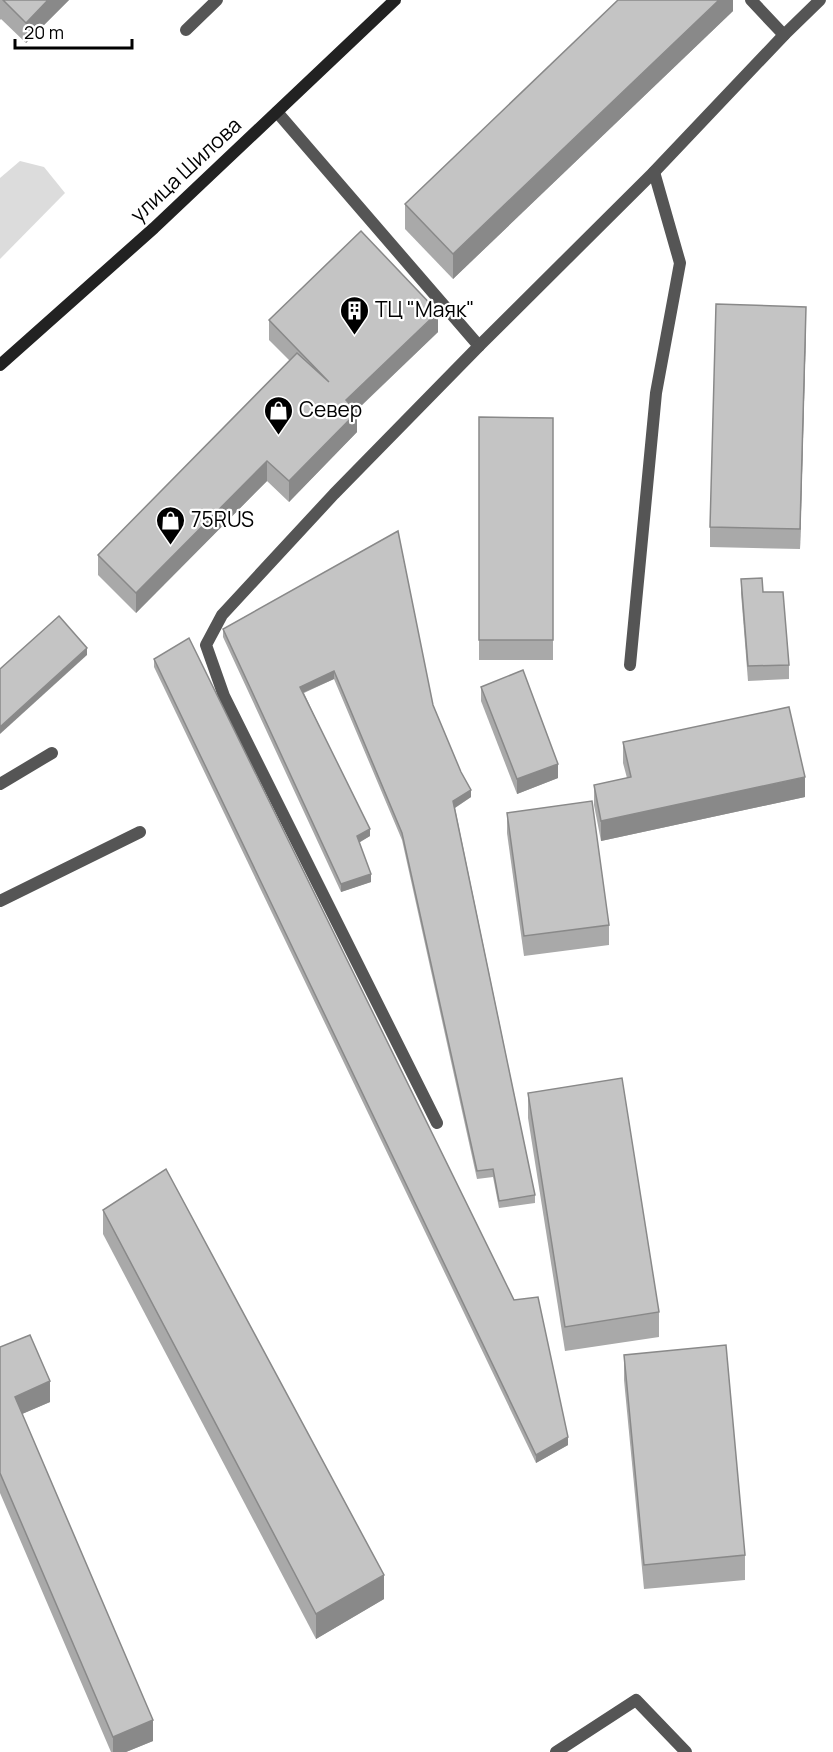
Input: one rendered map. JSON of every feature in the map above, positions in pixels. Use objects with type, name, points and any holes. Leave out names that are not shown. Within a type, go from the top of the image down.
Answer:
[{"type":"main road","name":"улица Шилова","points":[[0,365],[154,228],[395,0]]},
{"type":"street","points":[[186,30],[217,0]]},
{"type":"street","points":[[751,0],[784,35]]},
{"type":"street","points":[[437,1123],[224,696],[206,645],[222,615],[334,494],[654,172],[820,0]]},
{"type":"street","points":[[277,112],[479,346]]},
{"type":"street","points":[[630,664],[656,393],[680,263],[654,172]]},
{"type":"street","points":[[0,784],[52,753]]},
{"type":"street","points":[[0,901],[140,832]]},
{"type":"street","points":[[556,1752],[636,1700],[686,1752]]},
{"type":"shaded area","points":[[20,161],[44,167],[65,193],[0,259],[0,178]]},
{"type":"building","points":[[3,0],[48,0],[26,23]]},
{"type":"building","points":[[618,0],[719,0],[453,254],[405,204]]},
{"type":"building","points":[[361,231],[438,312],[346,400],[357,412],[289,481],[267,461],[136,593],[98,555],[297,353],[329,382],[269,320]]},
{"type":"building","points":[[716,304],[806,307],[800,529],[710,527]]},
{"type":"building","points":[[479,417],[553,418],[553,640],[479,640]]},
{"type":"building","points":[[398,531],[433,705],[471,790],[453,801],[535,1195],[499,1201],[493,1169],[477,1171],[402,833],[334,671],[300,687],[370,829],[357,836],[371,874],[341,884],[223,629]]},
{"type":"building","points":[[762,578],[763,592],[783,592],[789,665],[748,666],[741,579]]},
{"type":"building","points":[[59,616],[87,648],[0,727],[0,669]]},
{"type":"building","points":[[189,638],[514,1300],[538,1297],[568,1437],[536,1455],[154,659]]},
{"type":"building","points":[[523,670],[558,764],[517,779],[481,687]]},
{"type":"building","points":[[789,707],[805,777],[601,821],[594,785],[631,777],[623,742]]},
{"type":"building","points":[[592,801],[609,925],[524,936],[507,813]]},
{"type":"building","points":[[622,1078],[659,1312],[565,1327],[528,1093]]},
{"type":"building","points":[[166,1169],[384,1575],[316,1614],[103,1210]]},
{"type":"building","points":[[30,1335],[50,1381],[15,1397],[153,1720],[113,1737],[0,1473],[0,1347]]},
{"type":"building","points":[[726,1345],[745,1555],[644,1565],[624,1355]]},
{"type":"place","name":"ТЦ \"Маяк\"","points":[[354,336]]},
{"type":"place","name":"Север","points":[[278,436]]},
{"type":"place","name":"75RUS","points":[[170,546]]}]
